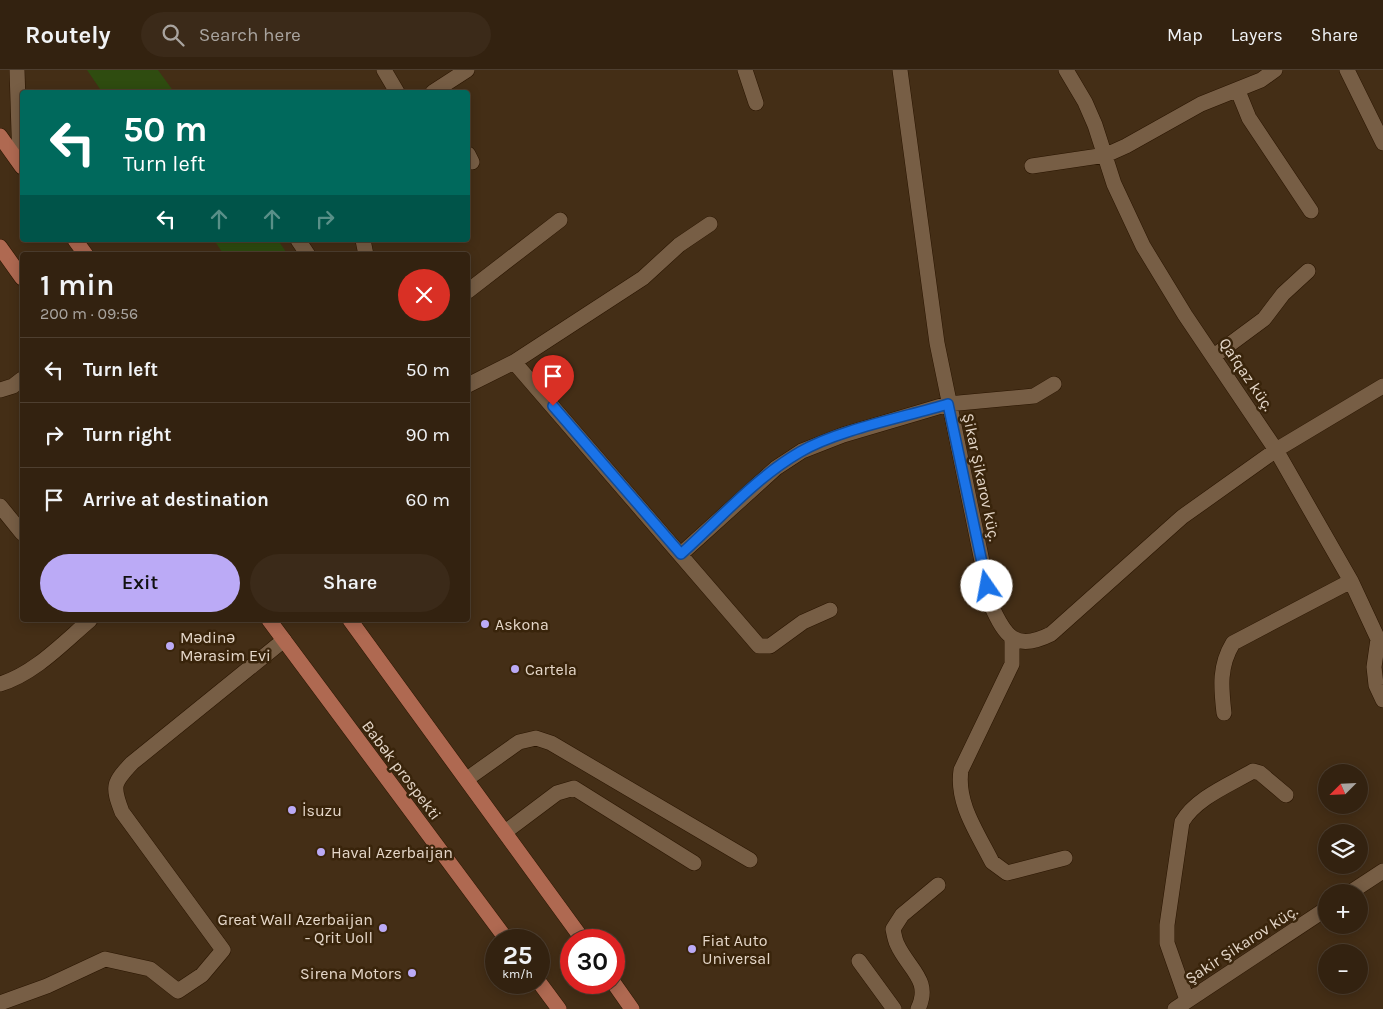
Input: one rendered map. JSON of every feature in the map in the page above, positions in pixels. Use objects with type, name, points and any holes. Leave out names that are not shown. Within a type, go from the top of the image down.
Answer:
[{"type":"main road","points":[[0,136],[20,164]]},
{"type":"main road","points":[[0,247],[20,275]]},
{"type":"main road","name":"Babək prospekti","points":[[270,622],[499,929]]},
{"type":"main road","points":[[351,622],[574,929]]},
{"type":"main road","points":[[548,994],[559,1009]]},
{"type":"main road","points":[[621,994],[632,1009]]},
{"type":"street","points":[[17,70],[20,141]]},
{"type":"street","points":[[384,70],[396,90]]},
{"type":"street","points":[[436,90],[467,70]]},
{"type":"street","points":[[745,70],[756,103]]},
{"type":"street","name":"Şikar Şikarov küç.","points":[[900,70],[937,343],[948,404],[991,605],[1000,625],[1012,638]]},
{"type":"street","name":"Qafqaz küç.","points":[[1066,70],[1085,102],[1106,155],[1114,184],[1143,246],[1185,315],[1276,450],[1351,581],[1378,639],[1380,652],[1374,667],[1376,685],[1383,700]]},
{"type":"street","points":[[1032,166],[1106,155],[1126,146],[1201,104],[1238,91],[1261,80],[1275,70]]},
{"type":"street","points":[[1347,70],[1383,143]]},
{"type":"street","points":[[1238,91],[1249,118],[1311,211]]},
{"type":"street","points":[[470,289],[560,220]]},
{"type":"street","points":[[470,384],[514,362],[642,278],[679,245],[710,224]]},
{"type":"street","points":[[1214,356],[1264,319],[1283,294],[1308,271]]},
{"type":"street","points":[[514,362],[759,646],[770,646],[802,622],[830,610]]},
{"type":"street","points":[[0,390],[20,381]]},
{"type":"street","points":[[681,554],[776,468],[802,451],[843,435],[948,404],[1034,396],[1054,384]]},
{"type":"street","points":[[1065,858],[1007,872],[1000,869],[992,862],[962,801],[959,784],[962,770],[1012,664],[1012,638],[1021,642],[1030,642],[1051,634],[1182,517],[1276,450],[1383,386]]},
{"type":"street","points":[[0,506],[20,531]]},
{"type":"street","points":[[1224,712],[1221,672],[1224,657],[1233,643],[1351,581]]},
{"type":"street","points":[[0,684],[13,680],[45,658],[88,622]]},
{"type":"street","points":[[0,1003],[47,986],[106,959],[150,969],[178,990],[202,976],[223,950],[122,812],[114,793],[116,779],[132,763],[284,640]]},
{"type":"street","points":[[467,779],[519,742],[536,738],[551,743],[750,860]]},
{"type":"street","points":[[1188,1000],[1167,943],[1167,925],[1182,822],[1188,812],[1204,800],[1253,771],[1260,772],[1286,795]]},
{"type":"street","points":[[505,832],[557,793],[574,788],[694,863]]},
{"type":"street","points":[[1363,884],[1383,871]]},
{"type":"street","points":[[918,1009],[923,997],[922,982],[898,944],[893,929],[902,915],[938,885]]},
{"type":"street","name":"Şakir Şikarov küç.","points":[[1175,1009],[1318,915]]},
{"type":"street","points":[[859,961],[894,1009]]},
{"type":"green space","points":[[87,70],[158,70],[173,90],[101,90]]},
{"type":"green space","points":[[215,242],[279,242],[286,252],[222,252]]},
{"type":"place","name":"Askona","points":[[485,624]]},
{"type":"place","name":"Mədinə Mərasim Evi","points":[[170,646]]},
{"type":"place","name":"Cartela","points":[[515,669]]},
{"type":"place","name":"İsuzu","points":[[292,810]]},
{"type":"place","name":"Haval Azerbaijan","points":[[321,852]]},
{"type":"place","name":"Great Wall Azerbaijan - Qrit Uoll","points":[[383,928]]},
{"type":"place","name":"Fiat Auto Universal","points":[[692,949]]},
{"type":"place","name":"Sirena Motors","points":[[412,973]]},
{"type":"route","points":[[553,406],[681,554],[776,468],[802,451],[843,435],[948,404],[987,586]]}]
